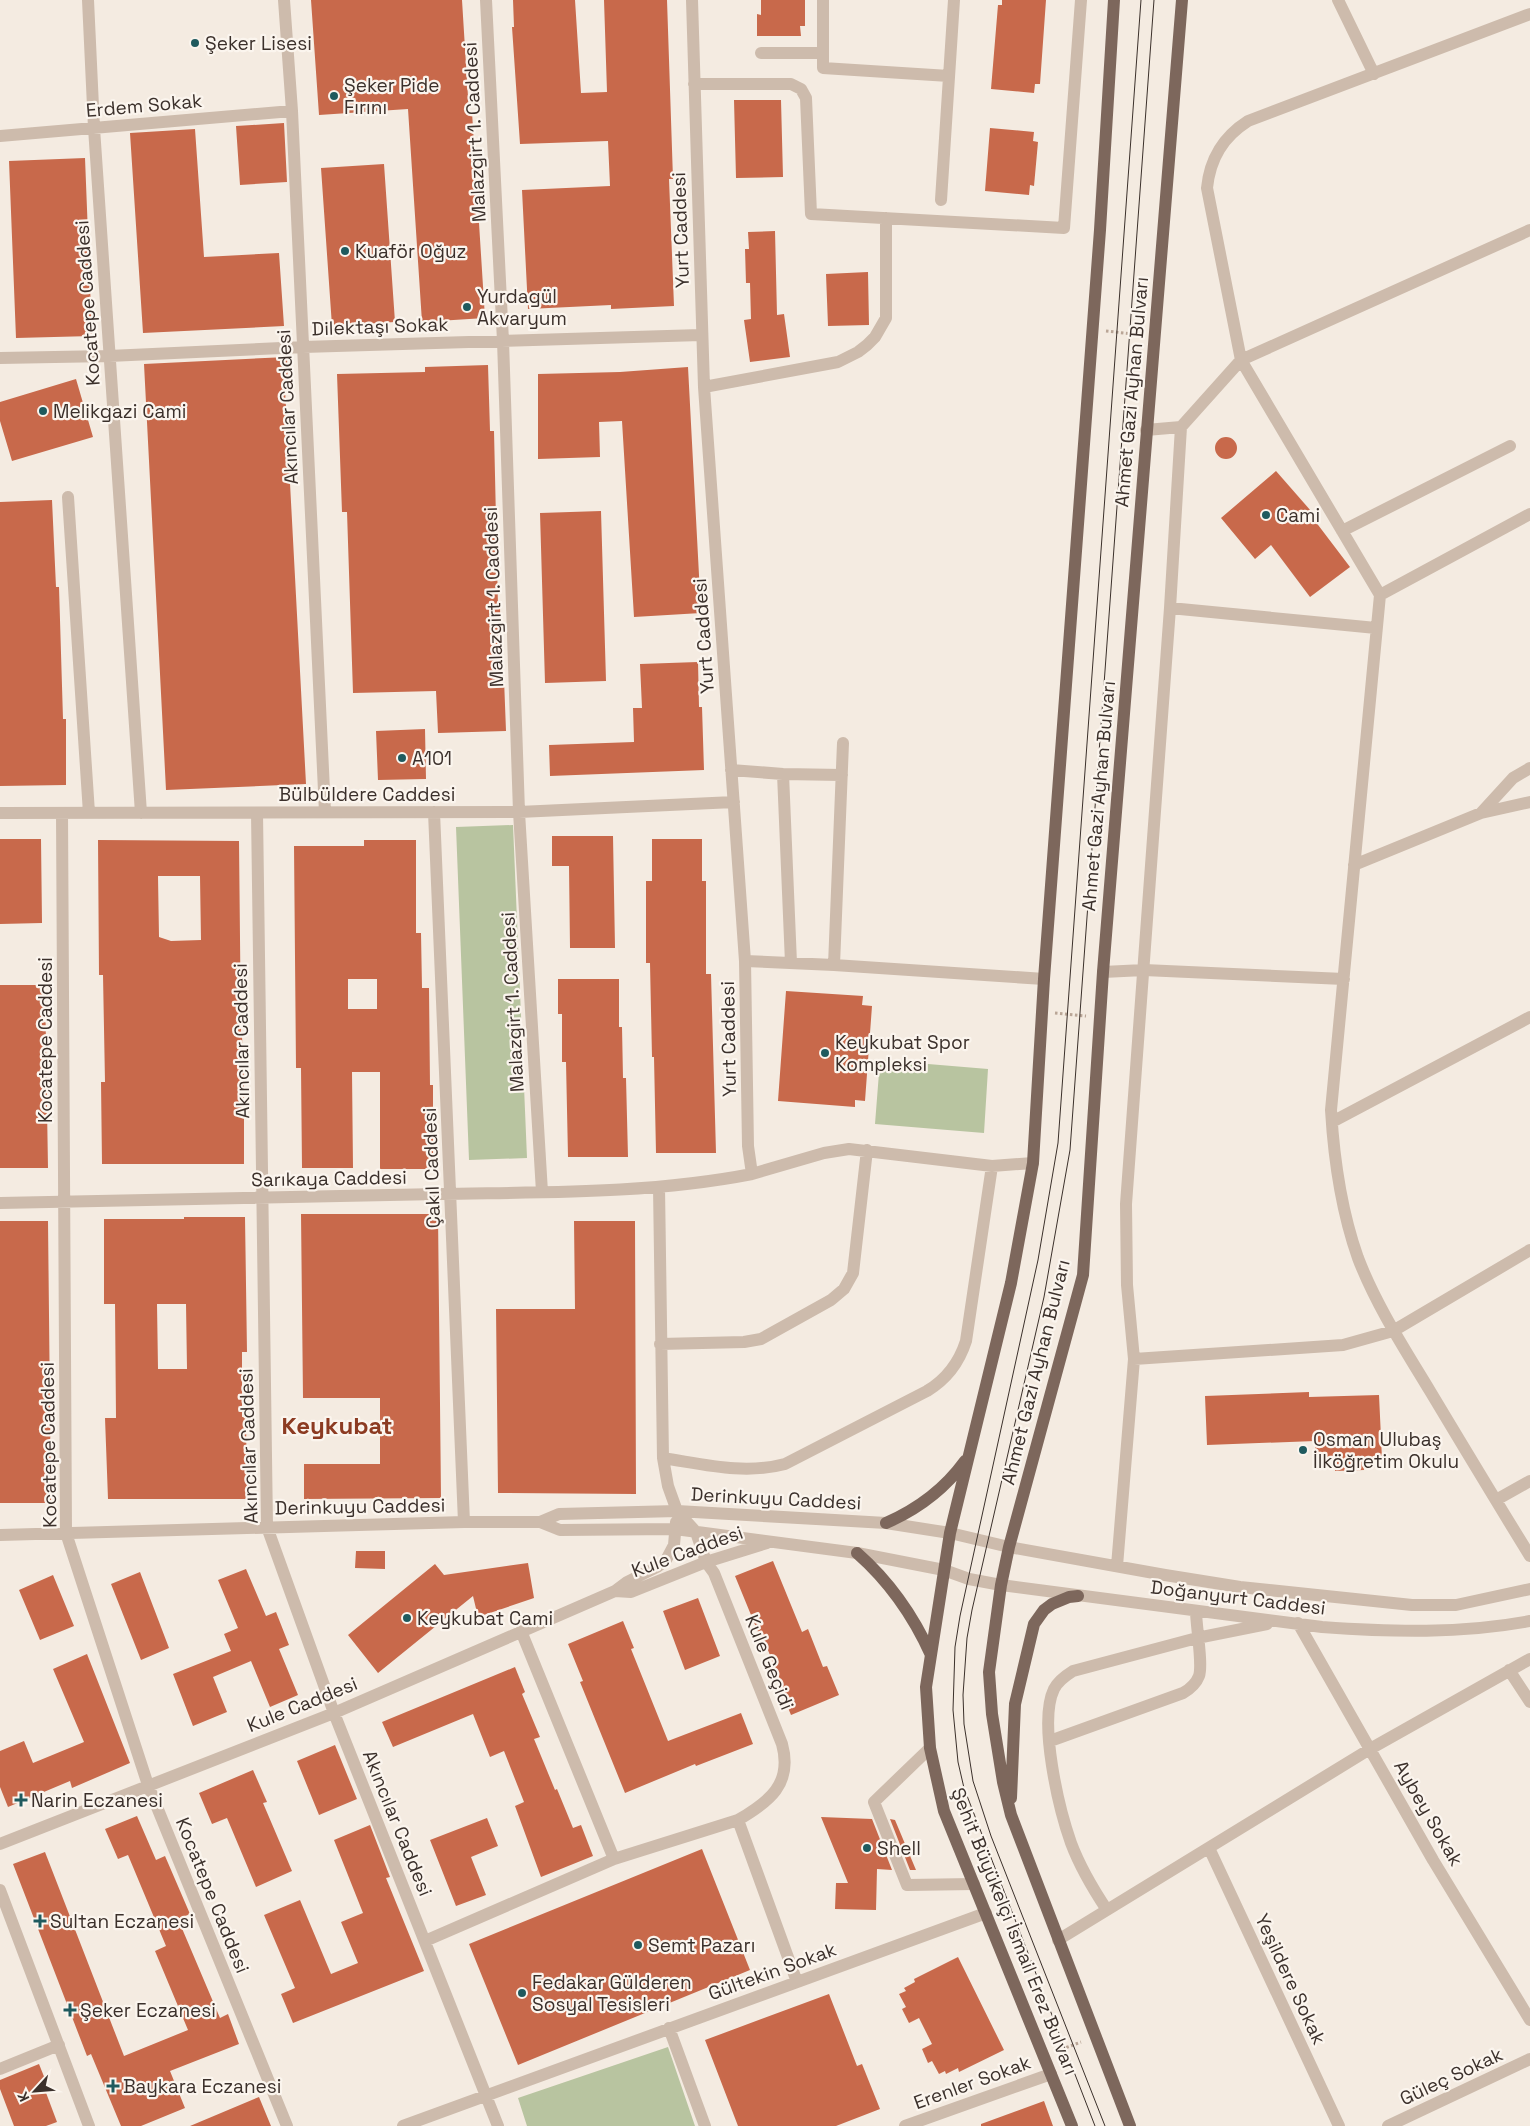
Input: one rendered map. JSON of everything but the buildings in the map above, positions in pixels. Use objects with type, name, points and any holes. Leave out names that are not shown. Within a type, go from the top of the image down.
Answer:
[{"type":"main road","name":"Ahmet Gazi Ayhan Bulvarı","points":[[944,1570],[950,1533],[1011,1282],[1033,1163],[1044,979],[1093,329],[1114,0]]},
{"type":"main road","name":"Ahmet Gazi Ayhan Bulvarı","points":[[1001,1585],[1008,1547],[1083,1275],[1103,972],[1146,430],[1181,33],[1182,0]]},
{"type":"main road","points":[[886,1524],[921,1505],[937,1493],[968,1457]]},
{"type":"main road","points":[[857,1553],[878,1572],[900,1599],[922,1635],[931,1655]]},
{"type":"main road","name":"Şehit Büyükelçi İsmail Erez Bulvarı","points":[[944,1570],[926,1687],[930,1748],[944,1811],[1072,2126]]},
{"type":"main road","name":"Şehit Büyükelçi İsmail Erez Bulvarı","points":[[1001,1585],[990,1672],[997,1748],[1011,1815],[1130,2126]]},
{"type":"main road","points":[[1011,1815],[1015,1704],[1034,1624],[1044,1610],[1052,1604],[1069,1597],[1078,1596]]},
{"type":"street","name":"Kocatepe Caddesi","points":[[88,0],[94,128],[141,813]]},
{"type":"street","name":"Akıncılar Caddesi","points":[[284,0],[292,111],[325,812]]},
{"type":"street","name":"Malazgirt 1. Caddesi","points":[[486,0],[503,341],[519,812],[542,1192]]},
{"type":"street","name":"Yurt Caddesi","points":[[692,0],[701,334],[745,961],[748,1146],[752,1174]]},
{"type":"street","points":[[823,0],[823,68],[949,76]]},
{"type":"street","points":[[941,200],[954,0]]},
{"type":"street","points":[[694,84],[791,84],[797,86],[804,93],[806,98],[810,214],[1064,228],[1081,0]]},
{"type":"street","points":[[1338,0],[1374,74]]},
{"type":"street","points":[[1530,14],[1248,121],[1229,135],[1216,154],[1211,165],[1208,188],[1241,360],[1380,595],[1331,1110],[1336,1168],[1348,1225],[1372,1290],[1393,1331],[1530,1556]]},
{"type":"street","points":[[761,53],[823,53]]},
{"type":"street","name":"Erdem Sokak","points":[[0,136],[292,111]]},
{"type":"street","points":[[704,387],[833,364],[848,358],[867,345],[875,337],[886,318],[886,218]]},
{"type":"street","points":[[1117,1566],[1134,1359],[1127,1285],[1126,1204],[1170,608],[1181,427],[1241,360],[1530,230]]},
{"type":"street","name":"Dilektaşı Sokak","points":[[0,358],[109,356],[303,347],[701,334]]},
{"type":"street","points":[[1146,430],[1181,427]]},
{"type":"street","points":[[1342,531],[1510,446]]},
{"type":"street","points":[[68,497],[89,813]]},
{"type":"street","points":[[1380,595],[1530,514]]},
{"type":"street","points":[[1170,608],[1376,628]]},
{"type":"street","points":[[834,964],[844,743]]},
{"type":"street","points":[[1481,813],[1513,778],[1530,768]]},
{"type":"street","points":[[731,770],[842,776]]},
{"type":"street","points":[[783,774],[791,963]]},
{"type":"street","name":"Bülbüldere Caddesi","points":[[0,813],[519,812],[734,802]]},
{"type":"street","points":[[1354,865],[1481,813],[1530,802]]},
{"type":"street","name":"Çakıl Caddesi","points":[[434,812],[464,1522]]},
{"type":"street","name":"Kocatepe Caddesi","points":[[62,813],[66,1534],[148,1785],[287,2126]]},
{"type":"street","name":"Akıncılar Caddesi","points":[[257,813],[268,1527],[334,1713],[498,2126]]},
{"type":"street","points":[[745,961],[834,964],[1044,979]]},
{"type":"street","points":[[1103,972],[1144,970],[1344,979]]},
{"type":"street","points":[[1332,1122],[1530,1017]]},
{"type":"street","points":[[696,1532],[677,1511],[668,1486],[662,1458],[659,1187],[716,1181],[752,1174],[836,1150],[866,1150],[992,1166],[1033,1163]]},
{"type":"street","points":[[660,1344],[744,1342],[761,1338],[838,1295],[844,1289],[853,1273],[866,1150]]},
{"type":"street","points":[[662,1458],[744,1470],[778,1466],[798,1459],[927,1391],[943,1380],[957,1364],[966,1341],[992,1166]]},
{"type":"street","name":"Sarıkaya Caddesi","points":[[0,1204],[542,1192],[659,1187]]},
{"type":"street","points":[[1134,1359],[1343,1345],[1393,1331],[1530,1250]]},
{"type":"street","points":[[1496,1500],[1530,1480]]},
{"type":"street","name":"Derinkuyu Caddesi","points":[[540,1522],[559,1514],[677,1511],[886,1524],[950,1533]]},
{"type":"street","name":"Kule Caddesi","points":[[0,1844],[334,1713],[521,1630],[616,1591],[627,1582],[657,1567],[666,1560],[674,1544],[677,1511]]},
{"type":"street","name":"Derinkuyu Caddesi","points":[[0,1535],[464,1522],[540,1522],[560,1530],[675,1529],[857,1553],[944,1570]]},
{"type":"street","name":"Kule Geçidi","points":[[696,1532],[706,1562],[714,1573],[782,1744],[786,1759],[783,1780],[769,1798],[754,1811],[738,1820]]},
{"type":"street","name":"Doğanyurt Caddesi","points":[[950,1533],[1008,1547],[1240,1586],[1412,1605],[1456,1604],[1530,1589]]},
{"type":"street","name":"Kule Caddesi","points":[[616,1591],[631,1592],[706,1562],[770,1542]]},
{"type":"street","name":"Doğanyurt Caddesi","points":[[944,1570],[969,1579],[1001,1585],[1196,1612],[1364,1630],[1434,1631],[1493,1628],[1530,1621]]},
{"type":"street","points":[[1050,1741],[1183,1693],[1190,1688],[1196,1682],[1201,1670],[1196,1612]]},
{"type":"street","points":[[1107,1910],[1082,1867],[1063,1821],[1053,1774],[1050,1741],[1051,1696],[1054,1688],[1066,1675],[1081,1669],[1197,1638],[1280,1621]]},
{"type":"street","name":"Aybey Sokak","points":[[1298,1623],[1433,1860],[1530,2020]]},
{"type":"street","points":[[521,1630],[614,1859]]},
{"type":"street","points":[[1058,1940],[1370,1749],[1530,1659]]},
{"type":"street","points":[[1510,1670],[1530,1702]]},
{"type":"street","points":[[930,1748],[874,1802],[907,1885],[974,1884]]},
{"type":"street","points":[[425,1941],[614,1859],[738,1820],[797,1982]]},
{"type":"street","name":"Yeşildere Sokak","points":[[1209,1848],[1339,2126]]},
{"type":"street","points":[[0,1890],[89,2126]]},
{"type":"street","name":"Gültekin Sokak","points":[[403,2126],[986,1913]]},
{"type":"street","points":[[669,2028],[705,2126]]},
{"type":"street","points":[[0,2070],[59,2045]]},
{"type":"street","name":"Güleç Sokak","points":[[1388,2126],[1530,2059]]},
{"type":"street","name":"Erenler Sokak","points":[[905,2126],[1051,2074]]},
{"type":"path","points":[[1093,329],[1154,337]]},
{"type":"path","points":[[1042,1012],[1100,1018]]},
{"type":"path","points":[[1045,2056],[1095,2036]]},
{"type":"green space","points":[[513,825],[527,1158],[469,1160],[456,827]]},
{"type":"green space","points":[[880,1060],[988,1069],[984,1133],[875,1124]]},
{"type":"green space","points":[[668,2047],[695,2126],[527,2126],[518,2098]]},
{"type":"tram line","points":[[1095,2126],[964,1788],[958,1762],[953,1710],[955,1647],[960,1616],[1038,1260],[1058,1143],[1141,0]]},
{"type":"tram line","points":[[1105,2126],[991,1836],[973,1781],[964,1724],[963,1695],[967,1638],[972,1610],[1044,1297],[1070,1150],[1154,0]]},
{"type":"place","name":"Şeker Lisesi","points":[[195,43]]},
{"type":"place","name":"Şeker Pide Fırını","points":[[334,96]]},
{"type":"place","name":"Kuaför Oğuz","points":[[345,251]]},
{"type":"place","name":"Yurdagül Akvaryum","points":[[467,307]]},
{"type":"place","name":"Melikgazi Cami","points":[[43,411]]},
{"type":"place","name":"Cami","points":[[1266,515]]},
{"type":"place","name":"A101","points":[[402,758]]},
{"type":"place","name":"Keykubat Spor Kompleksi","points":[[825,1053]]},
{"type":"place","name":"Osman Ulubaş İlköğretim Okulu","points":[[1303,1450]]},
{"type":"place","name":"Keykubat Cami","points":[[407,1618]]},
{"type":"place","name":"Narin Eczanesi","points":[[21,1800]]},
{"type":"place","name":"Shell","points":[[867,1848]]},
{"type":"place","name":"Sultan Eczanesi","points":[[40,1921]]},
{"type":"place","name":"Semt Pazarı","points":[[638,1945]]},
{"type":"place","name":"Fedakar Gülderen Sosyal Tesisleri","points":[[522,1993]]},
{"type":"place","name":"Şeker Eczanesi","points":[[70,2010]]},
{"type":"place","name":"Baykara Eczanesi","points":[[113,2086]]},
{"type":"district","name":"Keykubat","points":[[337,1426]]}]
